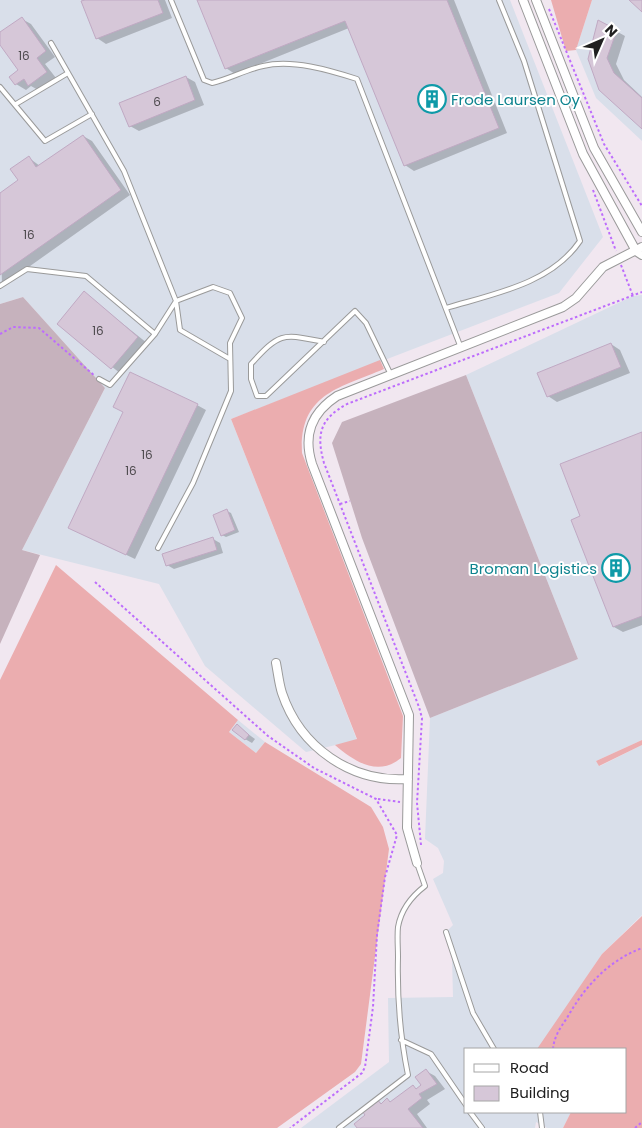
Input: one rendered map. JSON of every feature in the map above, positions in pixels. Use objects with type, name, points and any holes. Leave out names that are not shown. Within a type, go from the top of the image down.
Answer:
[{"type":"street","points":[[417,863],[407,828],[409,715],[312,464],[307,439],[310,426],[325,404],[344,393],[563,307],[576,298],[603,267],[640,251],[582,154],[523,0]]},
{"type":"street","points":[[536,0],[594,148],[642,232]]},
{"type":"street","points":[[276,663],[282,693],[296,722],[313,744],[339,765],[378,779],[408,779]]},
{"type":"lane","points":[[171,0],[204,80],[212,84],[263,66],[284,65],[336,72],[357,79],[460,348]]},
{"type":"lane","points":[[446,308],[508,289],[546,274],[568,258],[580,241],[524,61],[499,0]]},
{"type":"lane","points":[[51,43],[124,171],[176,302],[180,330],[230,359]]},
{"type":"lane","points":[[16,104],[68,73]]},
{"type":"lane","points":[[0,87],[45,141],[92,114]]},
{"type":"lane","points":[[0,286],[26,269],[86,276],[155,334]]},
{"type":"lane","points":[[99,379],[110,386],[155,334],[176,302],[213,287],[230,293],[242,318],[230,343],[231,391],[193,483],[158,548]]},
{"type":"lane","points":[[324,342],[288,335],[268,345],[251,364],[251,378],[257,396],[266,396],[324,342],[355,311],[366,323],[391,375]]},
{"type":"lane","points":[[339,1128],[408,1075],[401,1040],[397,998],[398,926],[404,910],[414,895],[425,886],[417,863]]},
{"type":"lane","points":[[446,932],[473,1013],[493,1048]]},
{"type":"lane","points":[[401,1040],[431,1054],[464,1102]]},
{"type":"lane","points":[[471,1113],[482,1128]]},
{"type":"lane","points":[[540,1113],[542,1128]]},
{"type":"path","points":[[549,8],[604,144],[642,206]]},
{"type":"path","points":[[421,846],[418,803],[422,718],[319,447],[323,428],[334,411],[347,404],[642,292]]},
{"type":"path","points":[[0,334],[12,327],[39,328],[99,379]]},
{"type":"path","points":[[340,504],[350,501]]},
{"type":"path","points":[[95,582],[268,736],[314,768],[376,799],[418,803]]},
{"type":"path","points":[[290,1128],[362,1073],[366,1067],[373,1007],[377,935],[385,877],[397,835],[376,799]]},
{"type":"path","points":[[553,1048],[554,1040],[579,997],[613,962],[625,954],[642,948]]},
{"type":"path","points":[[635,1128],[642,1122]]},
{"type":"shaded area","points":[[0,0],[510,0],[603,237],[559,293],[231,419],[357,740],[306,752],[205,666],[159,584],[22,550],[105,388],[23,297],[0,304]]},
{"type":"shaded area","points":[[551,0],[592,0],[576,50],[566,51]]},
{"type":"shaded area","points":[[592,0],[642,0],[642,141],[596,98],[576,50]]},
{"type":"shaded area","points":[[642,295],[642,740],[596,761],[600,766],[642,745],[642,915],[602,954],[540,1048],[464,1048],[464,1113],[570,1113],[563,1128],[547,1128],[536,1122],[535,1128],[301,1128],[389,1062],[388,998],[453,997],[452,958],[446,932],[453,925],[433,879],[443,873],[444,861],[438,848],[425,839],[430,718],[578,659],[466,375],[633,296]]},
{"type":"shaded area","points":[[23,297],[105,388],[22,550],[40,555],[0,644],[0,304]]},
{"type":"shaded area","points":[[380,360],[384,369],[337,388],[315,406],[307,418],[303,433],[302,453],[403,716],[401,758],[392,764],[375,767],[359,762],[335,745],[357,739],[231,419]]},
{"type":"shaded area","points":[[466,375],[578,659],[430,718],[362,538],[332,443],[342,422]]},
{"type":"shaded area","points":[[56,565],[238,720],[229,732],[256,753],[265,742],[371,807],[383,827],[389,849],[361,1064],[355,1072],[277,1128],[0,1128],[0,680]]},
{"type":"shaded area","points":[[238,720],[265,742],[256,753],[229,732]]},
{"type":"shaded area","points":[[642,740],[642,745],[599,766],[596,761]]},
{"type":"shaded area","points":[[642,916],[642,1128],[563,1128],[570,1113],[627,1113],[627,1048],[538,1048],[602,954]]},
{"type":"building","points":[[158,0],[163,13],[96,39],[81,1]]},
{"type":"building","name":"Frode Laursen Oy","points":[[197,0],[447,0],[499,128],[404,166],[345,21],[225,69]]},
{"type":"building","points":[[629,0],[642,0],[642,12]]},
{"type":"building","points":[[22,17],[46,51],[37,58],[47,72],[28,86],[24,79],[15,85],[9,77],[18,70],[0,45],[0,32]]},
{"type":"building","points":[[598,20],[617,30],[607,58],[614,73],[642,98],[642,129],[599,90],[588,59]]},
{"type":"building","points":[[186,76],[195,100],[129,127],[119,103]]},
{"type":"building","points":[[83,135],[121,190],[0,275],[0,193],[18,180],[10,169],[29,156],[36,167]]},
{"type":"building","points":[[84,291],[138,337],[111,369],[57,324]]},
{"type":"building","points":[[611,343],[621,367],[547,397],[537,373]]},
{"type":"building","points":[[130,372],[198,404],[126,555],[68,528],[123,412],[113,407]]},
{"type":"building","name":"Broman Logistics","points":[[642,432],[642,616],[613,627],[571,520],[580,516],[560,464]]},
{"type":"building","points":[[227,509],[235,530],[221,536],[213,515]]},
{"type":"building","points":[[213,537],[217,550],[166,566],[162,554]]},
{"type":"building","points":[[237,724],[249,735],[245,740],[232,730]]},
{"type":"building","points":[[426,1069],[437,1084],[419,1094],[422,1098],[408,1109],[423,1128],[357,1128],[354,1124],[365,1115],[362,1111],[377,1099],[381,1104],[387,1098],[390,1102],[413,1085],[416,1089],[421,1085],[415,1077]]},
{"type":"place","name":"Frode Laursen Oy","points":[[432,99]]},
{"type":"place","name":"Broman Logistics","points":[[616,568]]}]
